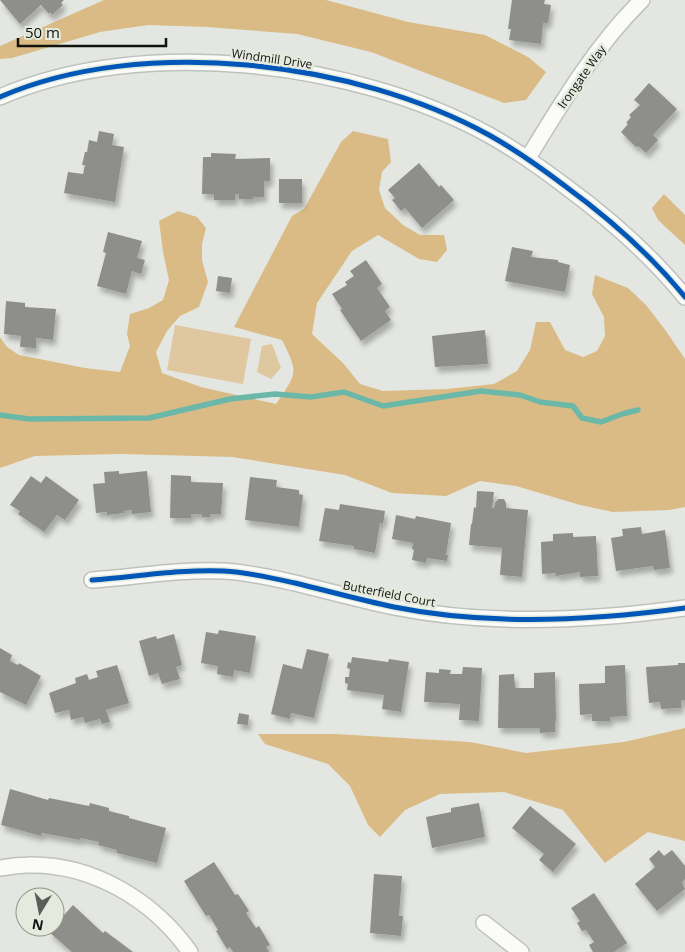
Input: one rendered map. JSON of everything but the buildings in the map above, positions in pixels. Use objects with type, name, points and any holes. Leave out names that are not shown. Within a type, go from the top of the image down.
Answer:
[{"type":"street","name":"Irongate Way","points":[[528,158],[584,71],[637,2]]},
{"type":"street","name":"Windmill Drive","points":[[0,97],[39,83],[94,70],[157,62],[250,64],[346,82],[392,95],[440,112],[488,134],[528,158],[604,215],[632,239],[670,278],[685,297]]},
{"type":"street","name":"Butterfield Court","points":[[92,580],[191,571],[225,571],[272,578],[395,607],[460,616],[523,619],[634,615],[685,608]]},
{"type":"street","points":[[0,868],[28,865],[60,868],[106,882],[144,904],[166,924],[190,952]]},
{"type":"street","points":[[484,923],[522,952]]},
{"type":"shaded area","points":[[104,0],[326,0],[408,22],[485,35],[528,57],[546,72],[526,100],[504,103],[371,52],[297,34],[207,27],[148,25],[100,32],[12,58],[0,59],[0,46]]},
{"type":"shaded area","points":[[353,131],[388,139],[391,162],[382,172],[379,190],[385,208],[403,225],[420,235],[444,235],[447,250],[437,262],[419,259],[378,235],[352,251],[317,303],[312,334],[343,363],[360,384],[383,391],[447,389],[494,384],[517,371],[530,350],[536,322],[550,322],[565,350],[583,357],[597,351],[605,336],[604,317],[592,294],[595,275],[628,288],[646,305],[685,359],[685,507],[669,510],[613,512],[580,505],[516,486],[480,481],[446,496],[392,493],[345,475],[233,457],[121,454],[35,456],[0,468],[0,337],[7,347],[19,355],[85,368],[120,372],[130,346],[127,334],[130,314],[149,308],[163,300],[169,280],[159,221],[178,211],[197,217],[206,228],[202,244],[202,260],[208,282],[199,307],[180,316],[167,331],[156,352],[162,373],[201,387],[276,404],[292,379],[293,373],[291,360],[282,340],[234,327],[292,216],[304,209],[341,142]]},
{"type":"shaded area","points":[[664,194],[685,215],[685,245],[658,220],[652,208]]},
{"type":"shaded area","points":[[175,325],[251,339],[243,384],[167,370]]},
{"type":"shaded area","points":[[272,344],[281,368],[271,379],[257,372],[262,346]]},
{"type":"shaded area","points":[[685,728],[685,841],[648,832],[605,863],[563,810],[504,792],[440,794],[405,810],[380,837],[368,825],[350,786],[328,764],[265,744],[258,734],[335,734],[470,742],[526,753],[624,742]]},
{"type":"waterway","points":[[0,415],[29,419],[149,418],[230,399],[275,394],[311,397],[344,392],[383,406],[481,391],[520,395],[540,402],[573,406],[582,418],[601,422],[638,410]]},
{"type":"cycle path","points":[[0,97],[56,78],[117,66],[182,62],[248,65],[313,74],[376,89],[435,110],[489,135],[528,159],[614,224],[658,266],[685,297]]},
{"type":"cycle path","points":[[92,580],[191,571],[233,572],[295,583],[394,607],[430,613],[502,619],[539,620],[613,616],[685,608]]}]
